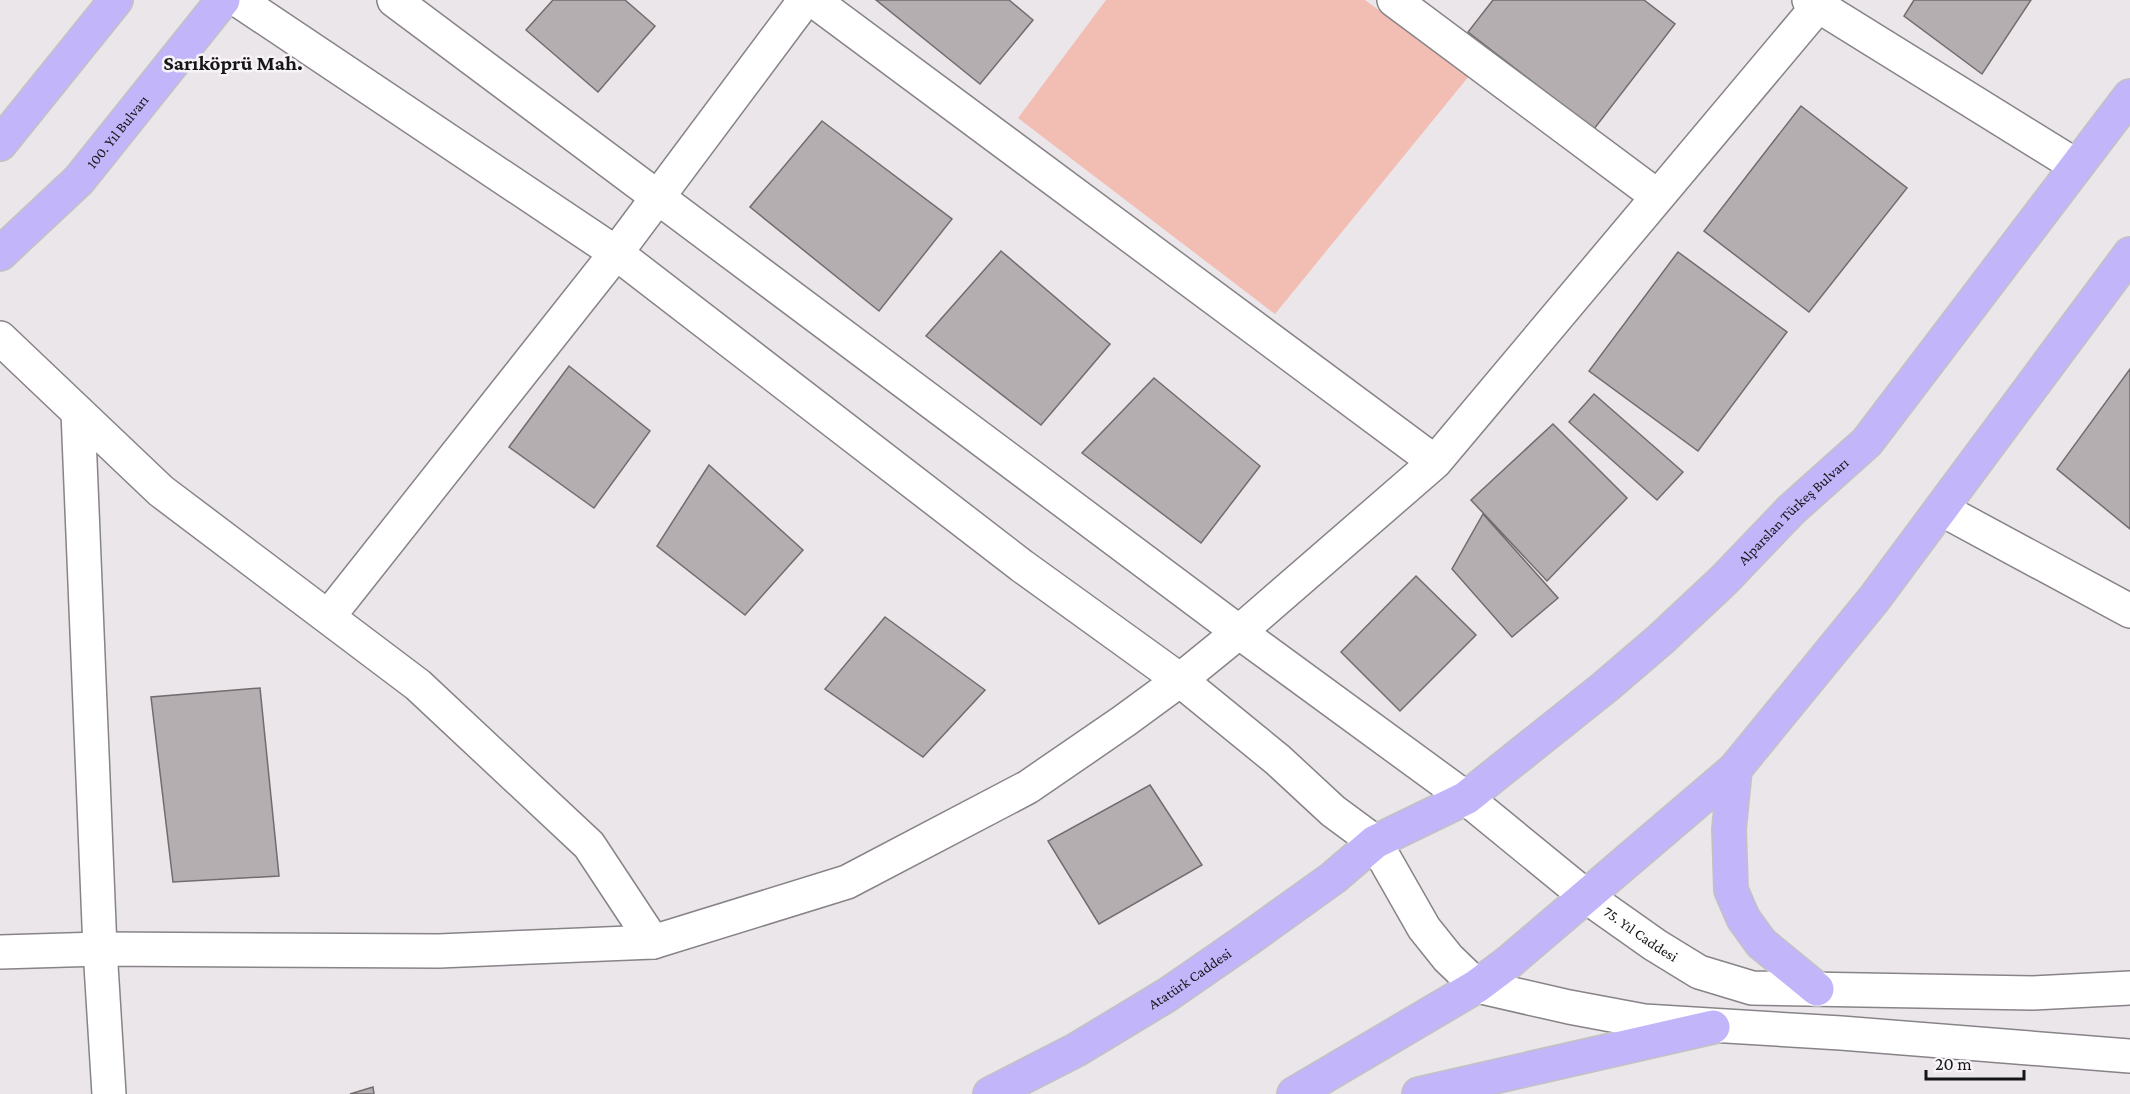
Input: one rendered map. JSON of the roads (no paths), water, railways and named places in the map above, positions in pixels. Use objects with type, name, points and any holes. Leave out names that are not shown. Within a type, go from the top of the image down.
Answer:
[{"type":"main road","points":[[0,144],[116,0]]},
{"type":"main road","name":"100. Yıl Bulvarı","points":[[0,254],[78,180],[223,0]]},
{"type":"main road","name":"Alparslan Türkeş Bulvarı","points":[[1375,842],[1467,798],[1605,687],[1724,580],[1791,510],[1867,441],[2075,165],[2130,96]]},
{"type":"main road","points":[[1294,1094],[1477,986],[1587,897],[1735,769],[1874,599],[2130,254]]},
{"type":"main road","points":[[1735,769],[1729,829],[1731,890],[1743,918],[1761,943],[1817,989]]},
{"type":"main road","name":"Atatürk Caddesi","points":[[990,1094],[1076,1050],[1167,995],[1324,885],[1375,842]]},
{"type":"main road","points":[[1419,1094],[1713,1027]]},
{"type":"street","points":[[238,0],[616,253],[1022,566],[1180,680],[1278,760],[1332,812],[1375,842],[1424,928],[1448,958],[1477,986],[1644,1021],[1841,1033],[2130,1056]]},
{"type":"street","name":"75. Yıl Caddesi","points":[[394,0],[1239,632],[1467,798],[1587,897],[1655,945],[1699,972],[1752,988],[2033,993],[2130,988]]},
{"type":"street","points":[[328,617],[616,253],[805,0]]},
{"type":"street","points":[[813,0],[1435,462]]},
{"type":"street","points":[[1394,0],[1657,196]]},
{"type":"street","points":[[0,952],[100,949],[439,951],[653,942],[847,882],[1028,787],[1124,721],[1180,680],[1239,632],[1435,462],[1817,2],[2075,165]]},
{"type":"street","points":[[0,338],[161,491],[418,685],[589,844],[653,942]]},
{"type":"street","points":[[78,412],[100,949],[109,1094]]},
{"type":"street","points":[[1941,509],[2130,611]]},
{"type":"district","name":"Sarıköprü Mah.","points":[[233,63]]}]
